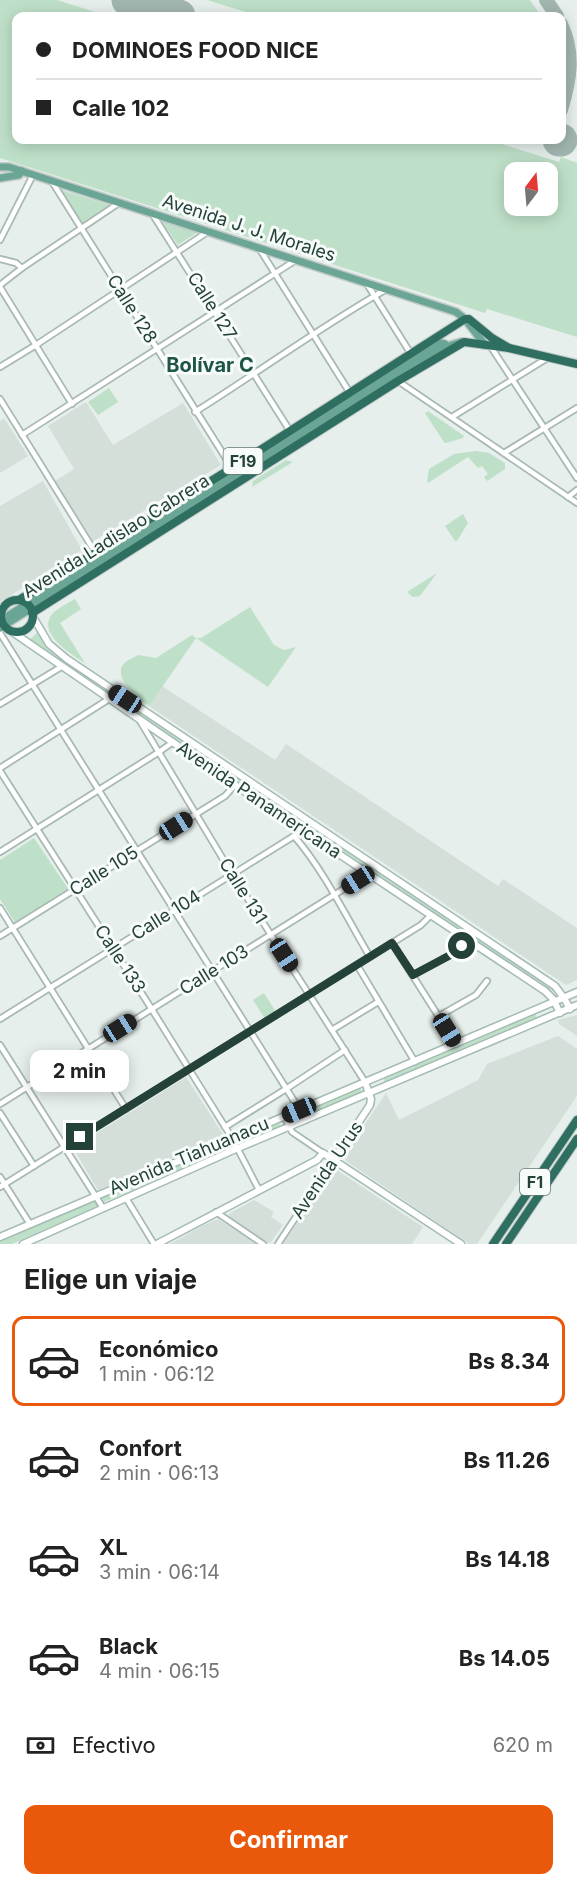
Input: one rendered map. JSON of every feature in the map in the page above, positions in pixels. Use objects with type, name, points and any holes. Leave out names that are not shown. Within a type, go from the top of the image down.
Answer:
[{"type":"highway","name":"Avenida Ladislao Cabrera","points":[[28,608],[96,553],[465,319],[469,319],[509,348]]},
{"type":"highway","name":"Avenida Ladislao Cabrera","points":[[28,608],[464,342],[509,348],[577,364]]},
{"type":"highway","points":[[354,391],[370,387],[379,374]]},
{"type":"highway","name":"F19","points":[[11,601],[28,608],[30,626],[24,630],[2,623],[11,601]]},
{"type":"highway","name":"F1","points":[[493,1244],[577,1120]]},
{"type":"highway","name":"F1","points":[[506,1244],[577,1139]]},
{"type":"main road","name":"Avenida J. J. Morales","points":[[0,165],[366,281],[456,312],[465,319]]},
{"type":"main road","points":[[0,178],[19,175],[22,171]]},
{"type":"main road","points":[[465,319],[488,346]]},
{"type":"main road","name":"Avenida Ladislao Cabrera","points":[[28,608],[370,387],[443,345],[464,342]]},
{"type":"main road","name":"Avenida Ladislao Cabrera","points":[[2,623],[443,345]]},
{"type":"main road","name":"Avenida Panamericana","points":[[28,608],[49,644],[59,653],[555,986],[570,1009]]},
{"type":"main road","name":"Avenida Panamericana","points":[[2,623],[60,666],[172,742],[545,991],[555,1002],[560,1013]]},
{"type":"main road","points":[[120,706],[125,699]]},
{"type":"main road","name":"Avenida Tiahuanacu","points":[[0,1237],[577,992]]},
{"type":"main road","name":"Avenida Tiahuanacu","points":[[24,1244],[236,1149],[577,1005]]},
{"type":"main road","name":"Calle 131","points":[[365,1082],[370,1094]]},
{"type":"main road","name":"Avenida Urus","points":[[333,1161],[370,1105],[370,1094]]},
{"type":"main road","points":[[155,1244],[317,1160],[323,1154],[461,1244]]},
{"type":"street","points":[[0,240],[33,175]]},
{"type":"street","name":"Calle 128","points":[[51,180],[232,468]]},
{"type":"street","points":[[72,404],[0,286],[22,268],[120,202]]},
{"type":"street","name":"Calle 127","points":[[151,212],[290,431]]},
{"type":"street","points":[[0,367],[209,231]]},
{"type":"street","points":[[259,248],[313,334],[354,391]]},
{"type":"street","points":[[22,435],[297,259]]},
{"type":"street","points":[[0,260],[16,263],[22,268]]},
{"type":"street","points":[[366,281],[411,354]]},
{"type":"street","points":[[195,412],[387,288]]},
{"type":"street","points":[[488,346],[577,478]]},
{"type":"street","points":[[452,417],[549,357]]},
{"type":"street","points":[[398,381],[577,503]]},
{"type":"street","points":[[0,399],[96,553]]},
{"type":"street","points":[[504,453],[577,408]]},
{"type":"street","points":[[0,414],[7,410]]},
{"type":"street","points":[[568,497],[577,490]]},
{"type":"street","points":[[2,623],[32,684],[306,1120]]},
{"type":"street","points":[[0,704],[60,666]]},
{"type":"street","points":[[0,769],[109,699]]},
{"type":"street","name":"Calle 131","points":[[138,718],[232,874],[365,1082]]},
{"type":"street","points":[[0,852],[172,742]]},
{"type":"street","name":"Calle 133","points":[[0,769],[232,1138],[259,1190]]},
{"type":"street","name":"Calle 105","points":[[0,936],[225,796],[236,785]]},
{"type":"street","name":"Calle 104","points":[[0,1019],[294,836],[300,828]]},
{"type":"street","points":[[294,836],[334,895],[370,957]]},
{"type":"street","name":"Calle 103","points":[[0,1104],[358,880],[366,872]]},
{"type":"street","points":[[0,908],[126,1109]]},
{"type":"street","points":[[2,1185],[421,925],[431,915]]},
{"type":"street","points":[[413,975],[456,952],[468,940]]},
{"type":"street","points":[[392,943],[456,1044]]},
{"type":"street","points":[[357,965],[415,1062]]},
{"type":"street","points":[[439,1016],[476,995],[487,981]]},
{"type":"street","points":[[332,1030],[378,1002]]},
{"type":"street","points":[[0,1045],[103,1208]]},
{"type":"street","points":[[225,1127],[345,1050]]},
{"type":"street","points":[[0,1113],[34,1166]]},
{"type":"street","points":[[284,1116],[296,1135],[323,1154]]},
{"type":"street","name":"Avenida Urus","points":[[278,1244],[333,1161]]},
{"type":"street","points":[[0,1177],[2,1185],[30,1224]]},
{"type":"street","points":[[126,1198],[155,1244]]},
{"type":"street","points":[[216,1212],[263,1244]]},
{"type":"shaded area","points":[[86,402],[113,445],[183,403],[221,465],[93,541],[55,481],[74,469],[48,426]]},
{"type":"shaded area","points":[[4,418],[28,456],[0,473],[0,421]]},
{"type":"shaded area","points":[[43,481],[82,550],[0,602],[0,506]]},
{"type":"shaded area","points":[[162,686],[275,760],[286,744],[498,886],[503,879],[577,928],[577,980],[566,985],[149,706]]},
{"type":"shaded area","points":[[577,1015],[577,1036],[559,1024],[558,1020]]},
{"type":"shaded area","points":[[558,1036],[577,1049],[577,1096],[477,1244],[469,1244],[346,1161],[345,1154],[386,1093],[399,1120],[478,1080],[487,1064]]},
{"type":"shaded area","points":[[186,1077],[224,1136],[98,1190],[73,1148]]},
{"type":"shaded area","points":[[335,1169],[423,1227],[412,1244],[283,1244]]},
{"type":"shaded area","points":[[254,1200],[274,1212],[271,1217],[283,1225],[271,1242],[268,1243],[229,1217],[230,1213]]},
{"type":"shaded area","points":[[218,1219],[257,1244],[170,1244],[204,1225]]},
{"type":"green space","points":[[0,0],[57,0],[95,12],[12,12],[12,144],[502,144],[559,162],[561,157],[577,163],[577,337],[487,309],[485,313],[0,158]]},
{"type":"green space","points":[[207,0],[530,0],[538,12],[245,12]]},
{"type":"green space","points":[[61,190],[109,205],[82,224]]},
{"type":"green space","points":[[161,220],[198,232],[178,245]]},
{"type":"green space","points":[[109,388],[118,402],[98,415],[88,402]]},
{"type":"green space","points":[[428,411],[464,436],[463,438],[444,442],[425,413]]},
{"type":"green space","points":[[476,451],[489,453],[505,463],[505,469],[487,481],[484,477],[488,474],[482,466],[478,468],[468,457],[427,482],[429,469],[454,454]]},
{"type":"green space","points":[[286,460],[293,462],[252,487],[253,481]]},
{"type":"green space","points":[[463,514],[468,523],[455,541],[445,526]]},
{"type":"green space","points":[[437,573],[420,596],[413,597],[407,592]]},
{"type":"green space","points":[[75,599],[81,609],[60,623],[85,663],[57,642],[48,627],[54,612]]},
{"type":"green space","points":[[250,607],[274,645],[284,650],[296,647],[268,687],[196,638],[201,638]]},
{"type":"green space","points":[[38,632],[50,649],[65,663],[555,990],[554,992],[28,641]]},
{"type":"green space","points":[[192,635],[196,638],[149,706],[125,683],[121,671],[127,661],[138,655],[156,658]]},
{"type":"green space","points":[[34,838],[69,890],[16,924],[0,899],[0,860]]},
{"type":"green space","points":[[264,993],[276,1012],[265,1019],[253,1000]]},
{"type":"green space","points":[[535,1014],[538,1019],[386,1084],[383,1078]]},
{"type":"green space","points":[[360,1088],[363,1094],[312,1115],[310,1109]]},
{"type":"green space","points":[[278,1121],[281,1127],[241,1144],[238,1138]]},
{"type":"green space","points":[[228,1143],[231,1149],[104,1202],[101,1196]]},
{"type":"green space","points":[[95,1200],[98,1206],[12,1244],[0,1244],[0,1242]]},
{"type":"taxiway","points":[[546,0],[554,12]]},
{"type":"taxiway","points":[[566,39],[570,56],[566,92]]},
{"type":"runway","points":[[128,0],[166,12]]},
{"type":"district","name":"Bolívar C","points":[[210,365]]},
{"type":"route","points":[[80,1137],[392,943],[413,975],[456,952],[462,946]]}]
